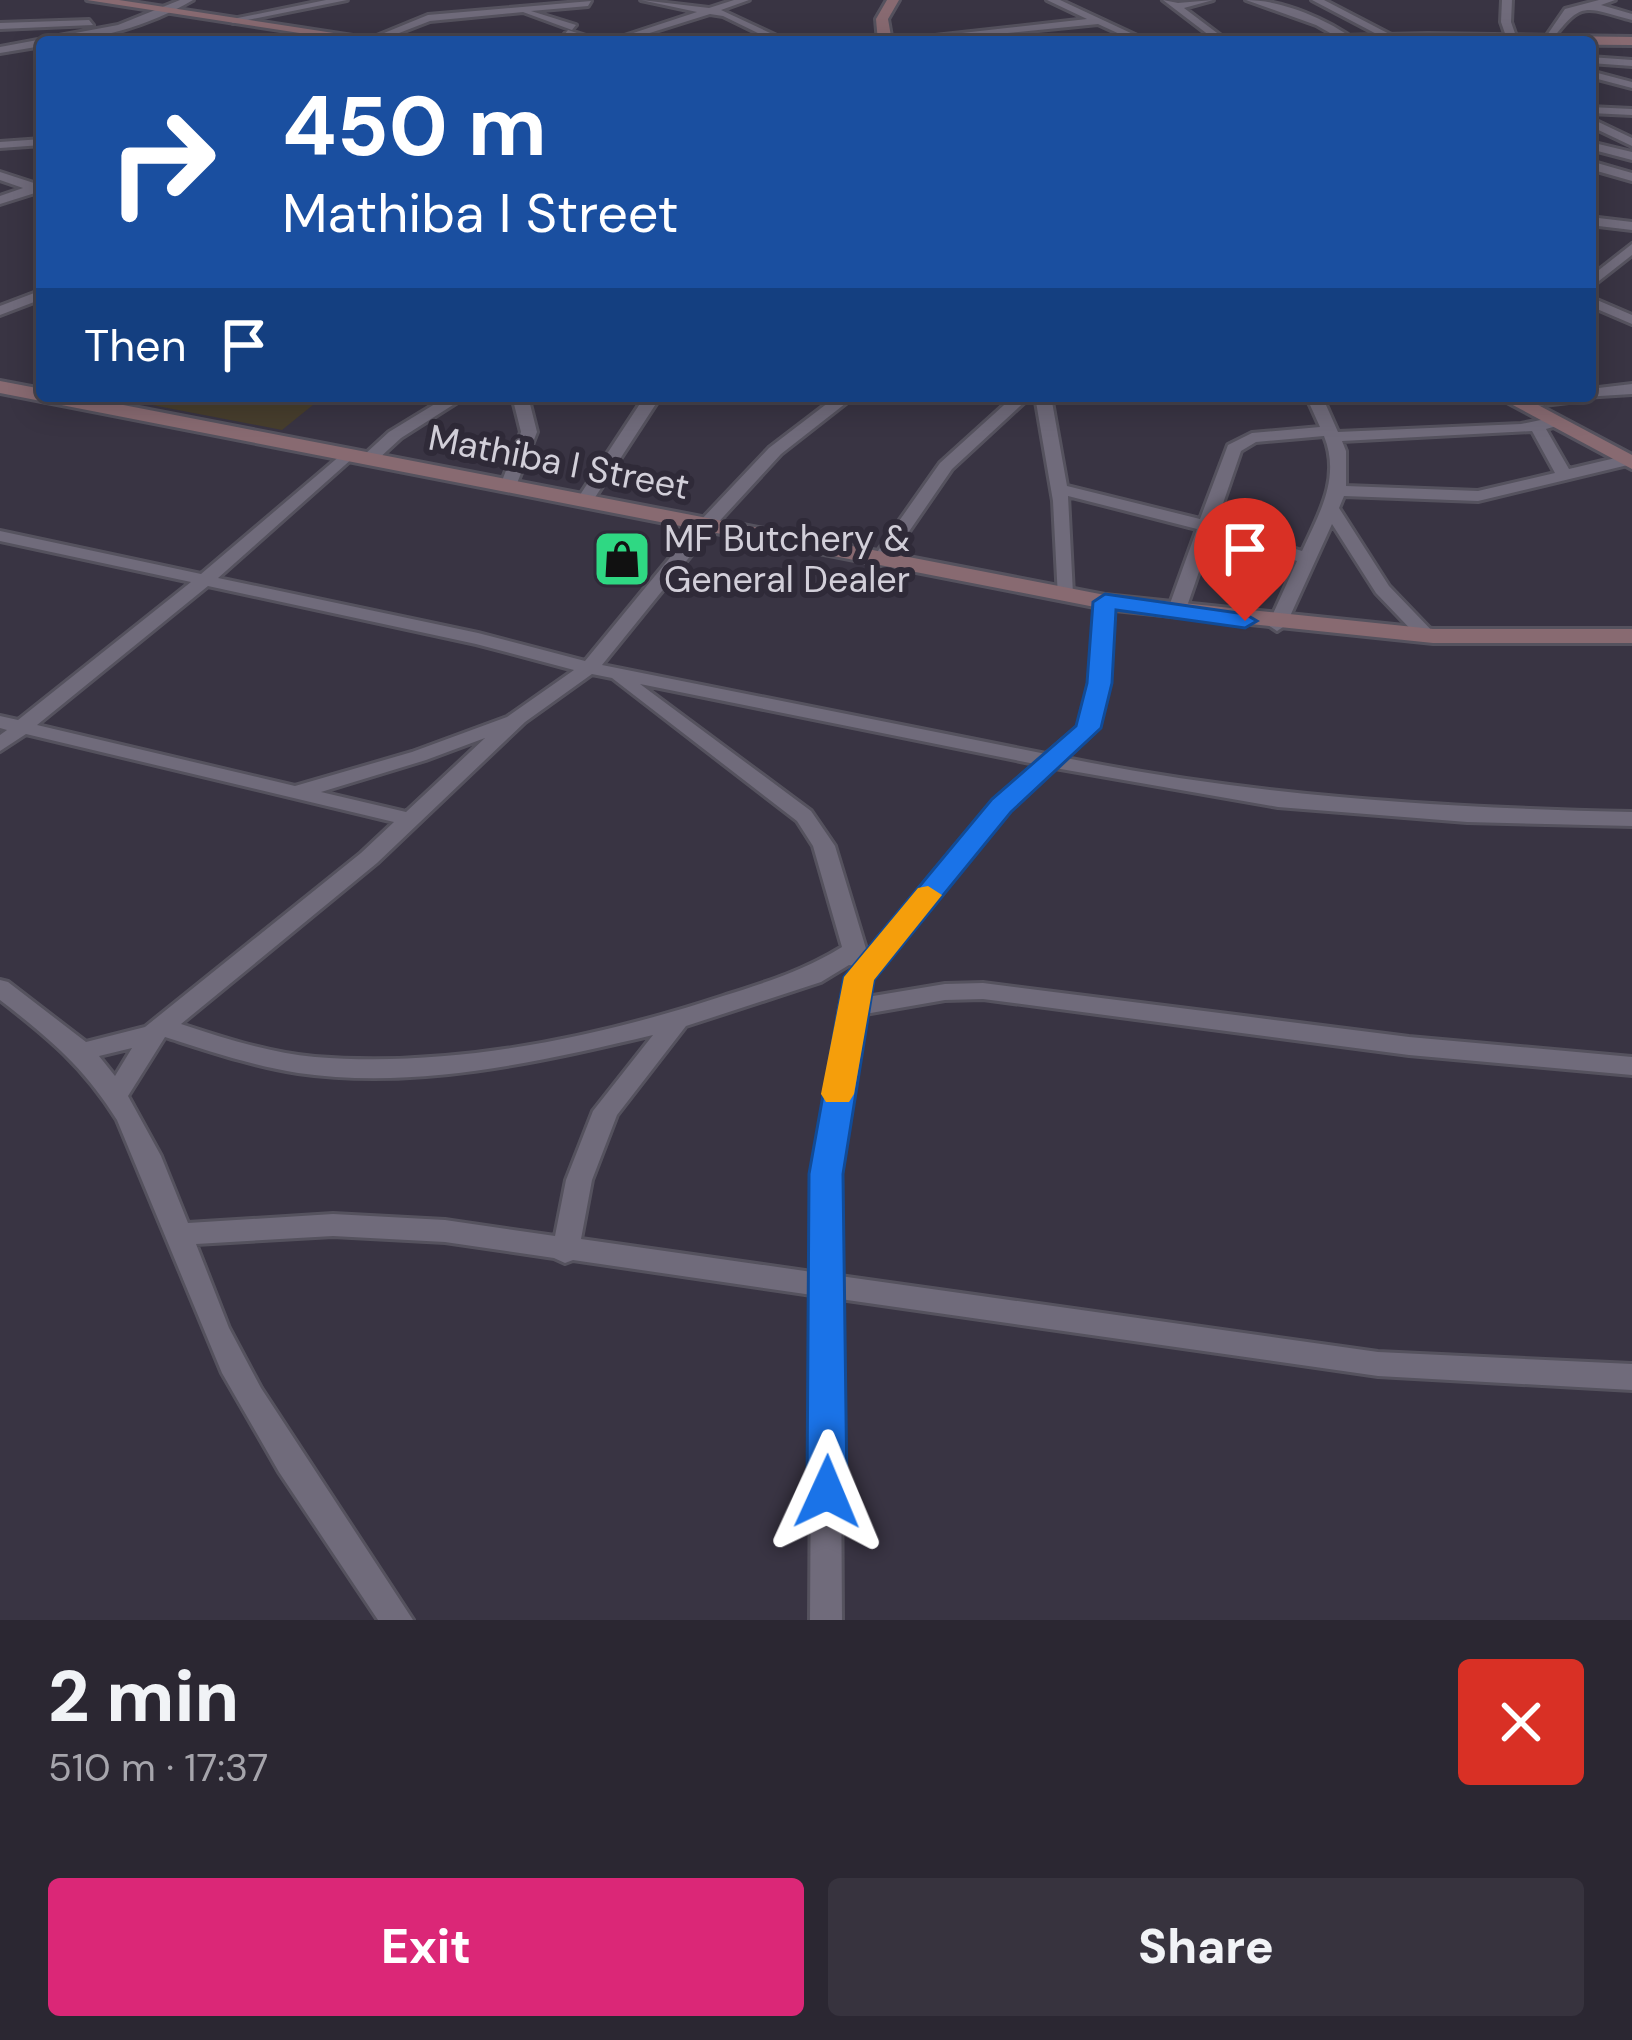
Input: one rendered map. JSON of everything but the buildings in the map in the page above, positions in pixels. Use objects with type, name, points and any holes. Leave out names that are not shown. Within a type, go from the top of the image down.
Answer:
[{"type":"street","points":[[93,0],[344,36]]},
{"type":"street","points":[[80,36],[104,32],[188,0]]},
{"type":"street","points":[[292,0],[309,6]]},
{"type":"street","points":[[233,20],[342,0]]},
{"type":"street","points":[[513,10],[533,0]]},
{"type":"street","points":[[646,0],[739,19],[772,36]]},
{"type":"street","points":[[630,36],[744,0]]},
{"type":"street","points":[[884,36],[882,19],[893,0]]},
{"type":"street","points":[[1052,0],[1133,36]]},
{"type":"street","points":[[1172,3],[1208,0]]},
{"type":"street","points":[[1251,0],[1320,23],[1341,36]]},
{"type":"street","points":[[1317,0],[1387,36]]},
{"type":"street","points":[[1508,0],[1506,22],[1511,36]]},
{"type":"street","points":[[1549,36],[1568,11],[1610,0]]},
{"type":"street","points":[[513,10],[567,34],[589,1]]},
{"type":"street","points":[[388,36],[417,20],[589,1]]},
{"type":"street","points":[[1172,3],[1216,36]]},
{"type":"street","points":[[1586,3],[1632,16]]},
{"type":"street","points":[[0,26],[137,19]]},
{"type":"street","points":[[947,36],[1102,21]]},
{"type":"street","points":[[1596,40],[1632,41]]},
{"type":"street","points":[[0,50],[36,44]]},
{"type":"street","points":[[1596,60],[1632,63]]},
{"type":"street","points":[[1596,76],[1632,85]]},
{"type":"street","points":[[1596,110],[1632,112]]},
{"type":"street","points":[[1596,124],[1632,143]]},
{"type":"street","points":[[0,146],[36,143]]},
{"type":"street","points":[[1596,148],[1632,161]]},
{"type":"street","points":[[1596,167],[1632,177]]},
{"type":"street","points":[[0,176],[36,187]]},
{"type":"street","points":[[0,200],[36,189]]},
{"type":"street","points":[[1596,222],[1632,226]]},
{"type":"street","points":[[1596,279],[1630,252]]},
{"type":"street","points":[[2,309],[36,296]]},
{"type":"street","points":[[1596,304],[1632,298]]},
{"type":"street","points":[[1596,305],[1632,320]]},
{"type":"street","points":[[1596,393],[1632,389]]},
{"type":"street","name":"Mathiba I Street","points":[[3,390],[36,395]]},
{"type":"street","name":"Mathiba I Street","points":[[76,402],[1105,602],[1277,625],[1428,636],[1631,639]]},
{"type":"street","points":[[0,745],[11,725],[202,582],[359,456],[449,402]]},
{"type":"street","points":[[508,486],[529,432],[522,402]]},
{"type":"street","points":[[584,500],[649,402]]},
{"type":"street","points":[[116,1097],[157,1031],[412,820],[518,718],[589,668],[707,524],[775,451],[839,402]]},
{"type":"street","points":[[882,558],[946,466],[1017,402]]},
{"type":"street","points":[[1044,402],[1060,489],[1064,594]]},
{"type":"street","points":[[1277,625],[1338,491],[1332,434],[1317,402]]},
{"type":"street","points":[[1516,402],[1546,425],[1630,462]]},
{"type":"street","points":[[1176,612],[1234,448],[1252,438],[1546,425]]},
{"type":"street","points":[[1546,425],[1564,474]]},
{"type":"street","points":[[1338,491],[1478,496],[1630,462]]},
{"type":"street","points":[[1060,489],[1206,526],[1310,559]]},
{"type":"street","points":[[1332,511],[1382,589],[1428,636]]},
{"type":"street","points":[[0,536],[478,639],[616,675],[1048,760],[1332,807],[1632,819]]},
{"type":"street","points":[[860,977],[1001,806],[1048,760],[1081,738],[1094,713],[1105,602]]},
{"type":"street","points":[[616,675],[805,816],[824,845],[855,950],[860,977],[826,1174],[826,1620]]},
{"type":"street","points":[[295,793],[419,756],[518,718]]},
{"type":"street","points":[[11,725],[412,820]]},
{"type":"street","points":[[81,1052],[157,1031],[308,1066],[346,1068],[488,1058],[678,1020],[813,976],[855,950]]},
{"type":"street","points":[[0,988],[81,1052],[116,1097],[179,1234],[206,1310],[248,1395],[397,1620]]},
{"type":"street","points":[[852,1008],[945,992],[983,991],[1409,1046],[1632,1066]]},
{"type":"street","points":[[565,1252],[579,1180],[605,1111],[678,1020]]},
{"type":"street","points":[[179,1234],[315,1225],[388,1227],[828,1284],[1378,1364],[1632,1377]]},
{"type":"shaded area","points":[[136,402],[317,402],[282,430]]},
{"type":"slow traffic","points":[[838,1094],[860,977],[928,895]]},
{"type":"place","name":"MF Butchery & General Dealer","points":[[622,559]]},
{"type":"route","points":[[827,1492],[826,1174],[860,977],[1001,806],[1088,728],[1099,683],[1105,602],[1245,621]]}]
